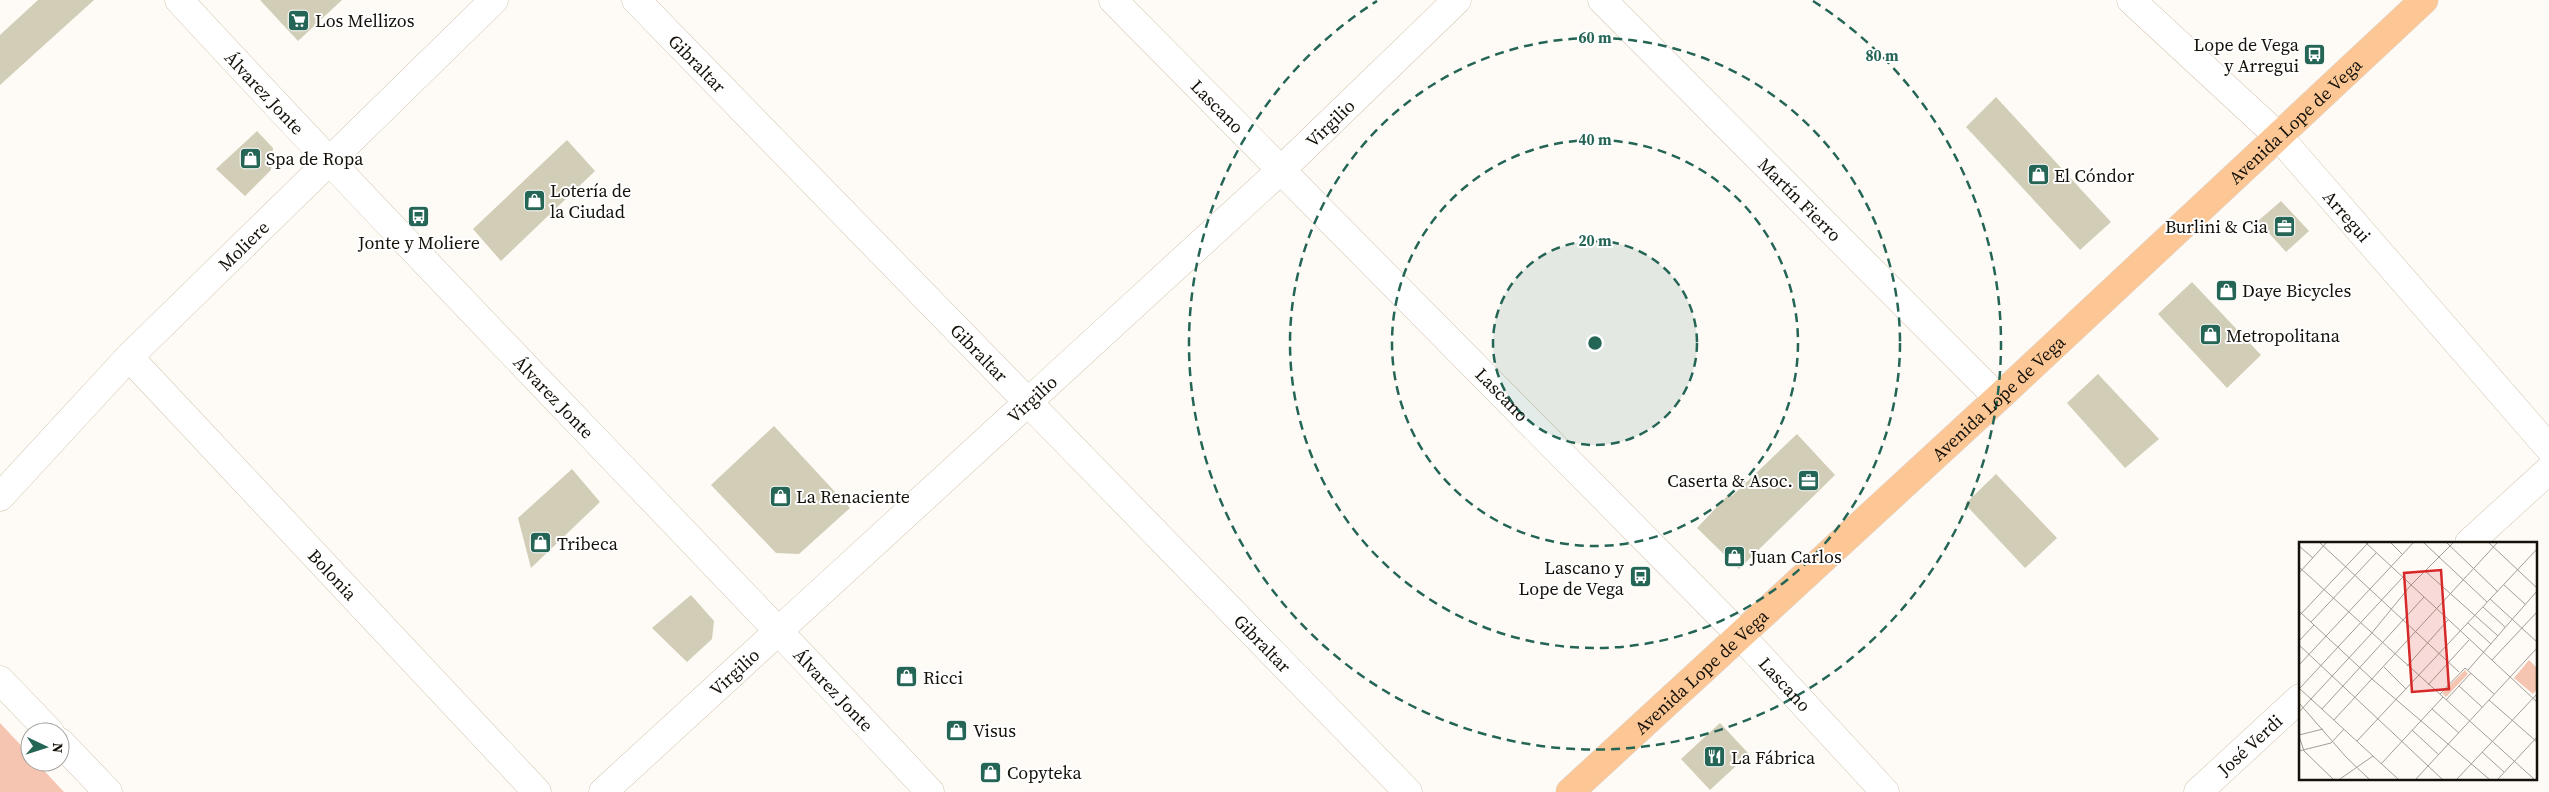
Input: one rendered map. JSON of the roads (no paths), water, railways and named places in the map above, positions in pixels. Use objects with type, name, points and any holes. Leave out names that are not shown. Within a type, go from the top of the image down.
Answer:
[{"type":"main road","name":"Avenida Lope de Vega","points":[[1570,792],[1998,398],[2424,0]]},
{"type":"street","name":"Álvarez Jonte","points":[[179,0],[330,162],[780,631],[930,792]]},
{"type":"street","name":"Moliere","points":[[0,497],[129,357],[494,0]]},
{"type":"street","name":"Gibraltar","points":[[636,0],[1408,792]]},
{"type":"street","name":"Lascano","points":[[1113,0],[1282,169],[1741,636],[1885,792]]},
{"type":"street","name":"Virgilio","points":[[603,792],[1282,169],[1457,0]]},
{"type":"street","name":"Martín Fierro","points":[[1602,0],[1998,398]]},
{"type":"street","name":"Arregui","points":[[2131,0],[2279,137],[2549,448]]},
{"type":"street","name":"Bolonia","points":[[129,357],[537,792]]},
{"type":"street","points":[[2470,542],[2549,470]]},
{"type":"street","points":[[0,680],[40,722]]},
{"type":"street","name":"José Verdi","points":[[2198,792],[2299,699]]},
{"type":"street","points":[[70,752],[108,792]]},
{"type":"place","name":"Los Mellizos","points":[[299,20]]},
{"type":"place","name":"Lope de Vega y Arregui","points":[[2315,54]]},
{"type":"place","name":"Spa de Ropa","points":[[250,158]]},
{"type":"place","name":"El Cóndor","points":[[2038,175]]},
{"type":"place","name":"Lotería de la Ciudad","points":[[534,200]]},
{"type":"place","name":"Jonte y Moliere","points":[[419,217]]},
{"type":"place","name":"Burlini & Cia","points":[[2284,226]]},
{"type":"place","name":"Daye Bicycles","points":[[2226,290]]},
{"type":"place","name":"Metropolitana","points":[[2210,335]]},
{"type":"place","name":"Caserta & Asoc.","points":[[1809,480]]},
{"type":"place","name":"La Renaciente","points":[[780,496]]},
{"type":"place","name":"Tribeca","points":[[541,543]]},
{"type":"place","name":"Juan Carlos","points":[[1734,556]]},
{"type":"place","name":"Lascano y Lope de Vega","points":[[1640,577]]},
{"type":"place","name":"Ricci","points":[[907,677]]},
{"type":"place","name":"Visus","points":[[957,730]]},
{"type":"place","name":"La Fábrica","points":[[1715,757]]},
{"type":"place","name":"Copyteka","points":[[991,772]]}]
